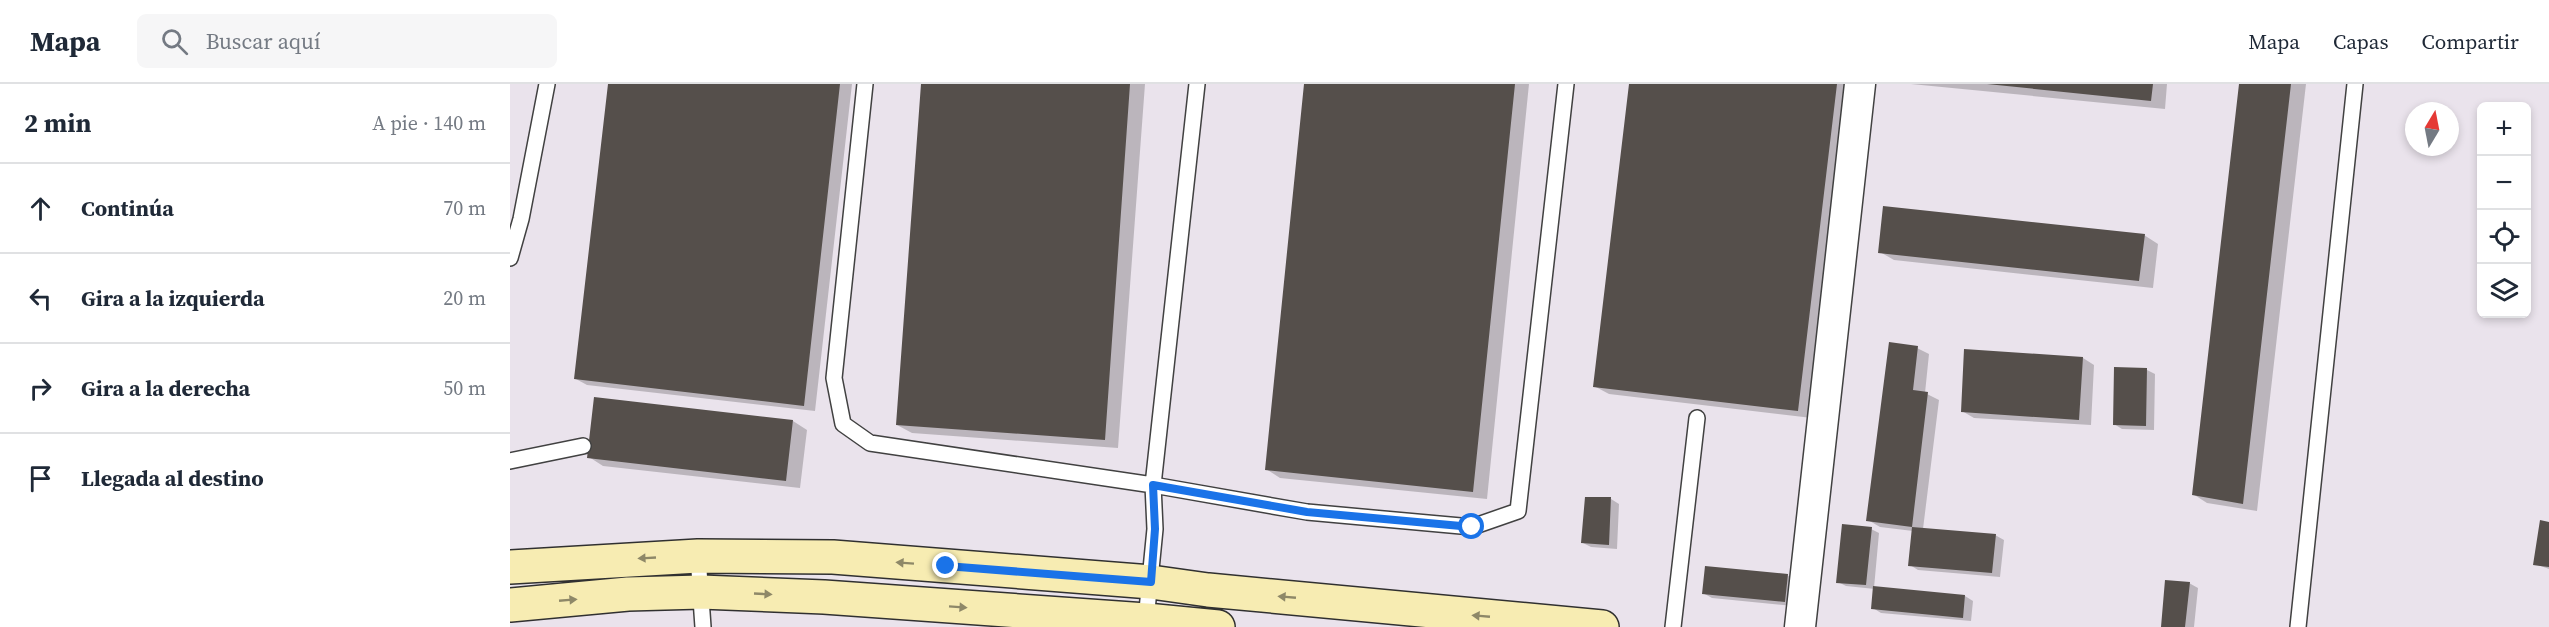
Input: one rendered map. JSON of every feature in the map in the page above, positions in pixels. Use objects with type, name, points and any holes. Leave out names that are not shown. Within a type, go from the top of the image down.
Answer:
[{"type":"street","points":[[1800,627],[1860,84]]},
{"type":"street","points":[[510,567],[698,556],[833,557],[1151,582],[1208,590],[1602,627]]},
{"type":"street","points":[[510,605],[628,594],[701,592],[824,597],[1146,620],[1209,627],[1208,590]]},
{"type":"lane","points":[[510,258],[521,219],[548,84]]},
{"type":"lane","points":[[865,84],[834,378],[843,424],[870,443],[1153,485],[1307,512],[1472,527],[1518,511],[1566,84]]},
{"type":"lane","points":[[1146,620],[1155,529],[1153,485],[1197,84]]},
{"type":"lane","points":[[2298,627],[2355,84]]},
{"type":"lane","points":[[1673,627],[1696,418]]},
{"type":"lane","points":[[510,461],[583,446]]},
{"type":"lane","points":[[698,556],[703,627]]},
{"type":"shaded area","points":[[510,84],[2549,84],[2549,627],[510,627]]},
{"type":"building","points":[[608,84],[840,84],[804,406],[574,379]]},
{"type":"building","points":[[921,84],[1130,84],[1105,440],[896,425]]},
{"type":"building","points":[[1304,84],[1515,84],[1473,492],[1265,470]]},
{"type":"building","points":[[1629,84],[1837,84],[1798,411],[1593,387]]},
{"type":"building","points":[[1987,84],[2153,84],[2151,101]]},
{"type":"building","points":[[2239,84],[2291,84],[2243,504],[2192,495]]},
{"type":"building","points":[[1883,206],[2145,234],[2139,281],[1878,253]]},
{"type":"building","points":[[1889,342],[1918,346],[1913,390],[1928,392],[1912,527],[1866,521]]},
{"type":"building","points":[[1964,349],[2083,357],[2079,420],[1961,412]]},
{"type":"building","points":[[2114,367],[2147,368],[2146,426],[2113,425]]},
{"type":"building","points":[[594,397],[793,420],[786,481],[587,458]]},
{"type":"building","points":[[1585,497],[1611,497],[1609,545],[1581,543]]},
{"type":"building","points":[[2540,520],[2549,522],[2549,567],[2533,565]]},
{"type":"building","points":[[1842,524],[1872,527],[1866,585],[1836,583]]},
{"type":"building","points":[[1912,527],[1996,534],[1992,573],[1908,566]]},
{"type":"building","points":[[1705,566],[1788,574],[1785,602],[1702,594]]},
{"type":"building","points":[[2165,580],[2190,582],[2185,627],[2161,627]]},
{"type":"building","points":[[1873,586],[1965,595],[1963,618],[1871,609]]},
{"type":"route","points":[[946,566],[1151,582],[1155,529],[1153,485],[1307,512],[1472,527]]}]
